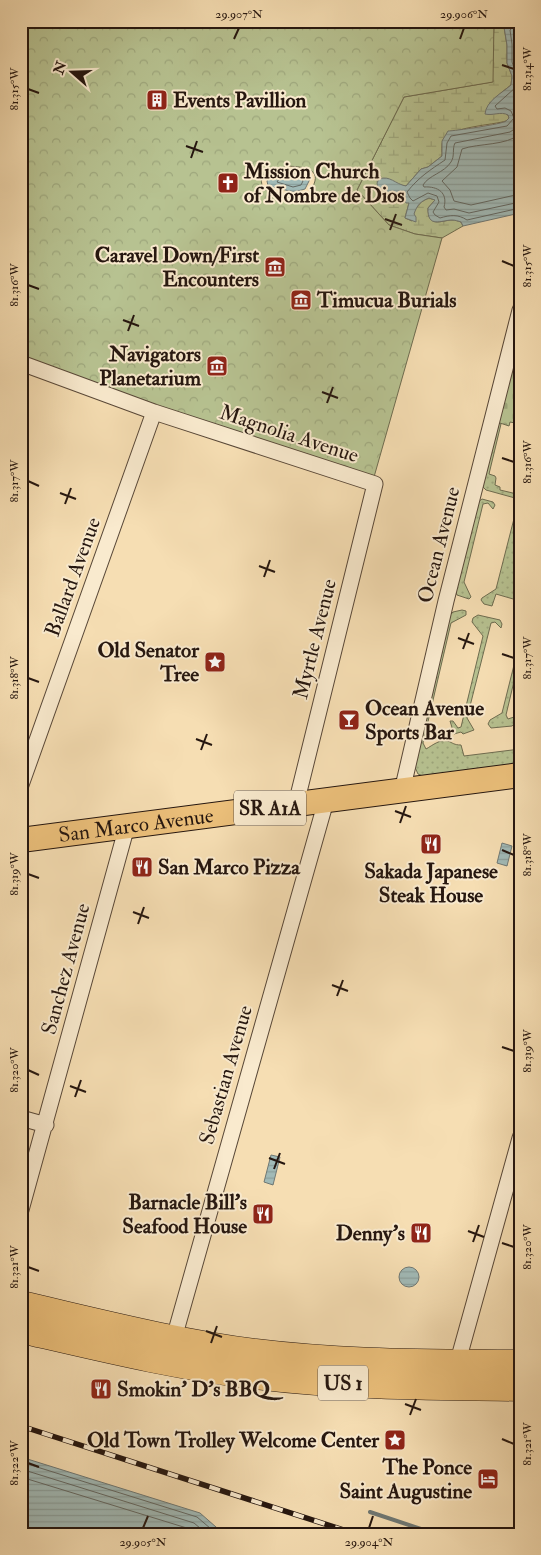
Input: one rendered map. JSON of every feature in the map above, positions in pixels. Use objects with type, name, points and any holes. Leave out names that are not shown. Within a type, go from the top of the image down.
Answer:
[{"type":"highway","name":"US 1","points":[[21,1305],[246,1374],[355,1384],[454,1375],[520,1364]]},
{"type":"highway","name":"US 1","points":[[21,1329],[170,1351]]},
{"type":"highway","name":"US 1","points":[[454,1375],[520,1387]]},
{"type":"main road","name":"San Marco Avenue","points":[[21,840],[520,775]]},
{"type":"street","name":"Ocean Avenue","points":[[402,791],[446,601],[520,310]]},
{"type":"street","name":"Magnolia Avenue","points":[[21,363],[154,412],[375,484]]},
{"type":"street","name":"Ballard Avenue","points":[[21,785],[154,412]]},
{"type":"street","name":"Myrtle Avenue","points":[[296,804],[375,484]]},
{"type":"street","name":"Sebastian Avenue","points":[[170,1351],[326,801]]},
{"type":"street","name":"Sanchez Avenue","points":[[21,1210],[127,826]]},
{"type":"street","points":[[21,1118],[46,1125]]},
{"type":"street","points":[[454,1375],[520,1138]]},
{"type":"green space","points":[[21,21],[105,21],[114,24],[115,21],[494,21],[493,82],[404,97],[357,190],[389,225],[415,234],[442,238],[374,477],[156,406],[21,356]],"holes":[[[288,166],[312,171],[315,178],[314,184],[308,194],[287,197],[265,190],[262,184],[264,174],[271,169]]]},
{"type":"green space","points":[[494,21],[503,21],[507,45],[507,63],[512,76],[511,85],[490,103],[508,115],[509,118],[506,121],[453,132],[442,142],[442,156],[428,167],[421,169],[406,186],[401,185],[382,190],[404,197],[409,203],[405,218],[412,221],[417,207],[429,198],[435,200],[428,208],[430,219],[436,222],[454,220],[461,222],[463,226],[442,238],[415,234],[389,225],[357,190],[404,97],[492,82]]},
{"type":"green space","points":[[520,338],[520,424],[510,422],[509,426],[497,422]]},
{"type":"green space","points":[[497,422],[501,424],[489,474],[495,476],[495,485],[500,487],[500,490],[517,494],[520,491],[520,601],[496,594],[492,606],[484,604],[481,600],[496,589],[518,503],[515,502],[515,498],[486,490],[482,486]]},
{"type":"green space","points":[[482,499],[493,502],[495,505],[493,509],[488,503],[483,504],[464,582],[471,597],[469,599],[457,595],[455,590],[478,502]]},
{"type":"green space","points":[[466,611],[466,615],[451,623],[423,743],[426,749],[442,741],[461,745],[464,756],[520,749],[520,763],[423,776],[418,774],[414,765],[450,615],[453,612]]},
{"type":"green space","points":[[478,615],[500,620],[502,624],[501,628],[495,622],[491,623],[467,718],[474,730],[463,734],[461,732],[454,734],[450,721],[453,721],[458,728],[461,727],[483,636],[472,622],[473,618]]},
{"type":"green space","points":[[520,641],[520,656],[506,715],[508,719],[517,716],[518,721],[512,726],[491,728],[488,724],[490,720],[502,713]]},
{"type":"water","points":[[503,21],[515,21],[520,26],[520,213],[463,226],[461,222],[454,220],[436,222],[430,219],[428,215],[428,208],[435,200],[429,198],[416,208],[414,214],[416,222],[405,218],[409,203],[406,203],[404,197],[378,188],[377,183],[379,179],[386,178],[406,186],[421,169],[428,167],[442,156],[442,141],[448,131],[497,124],[509,118],[508,115],[500,113],[485,114],[491,101],[511,85],[512,76],[507,63],[507,45]]},
{"type":"water","points":[[290,172],[306,173],[310,179],[305,189],[294,192],[268,186],[267,181],[270,176]]},
{"type":"water","points":[[502,843],[512,846],[507,866],[497,863]]},
{"type":"water","points":[[271,1155],[280,1157],[273,1185],[264,1182]]},
{"type":"water","points":[[405,1267],[413,1267],[419,1273],[419,1281],[413,1287],[405,1287],[399,1281],[399,1273]]},
{"type":"water","points":[[21,1457],[200,1513],[224,1534],[21,1534]]},
{"type":"waterway","points":[[370,1512],[436,1534]]},
{"type":"railway","points":[[21,1426],[356,1534]]},
{"type":"place","name":"Events Pavillion","points":[[157,100]]},
{"type":"place","name":"Mission Church of Nombre de Dios","points":[[228,183]]},
{"type":"place","name":"Caravel Down/First Encounters","points":[[275,267]]},
{"type":"place","name":"Timucua Burials","points":[[301,300]]},
{"type":"place","name":"Navigators Planetarium","points":[[217,366]]},
{"type":"place","name":"Old Senator Tree","points":[[215,662]]},
{"type":"place","name":"Ocean Avenue Sports Bar","points":[[349,720]]},
{"type":"place","name":"Sakada Japanese Steak House","points":[[431,844]]},
{"type":"place","name":"San Marco Pizza","points":[[142,867]]},
{"type":"place","name":"Barnacle Bill's Seafood House","points":[[263,1214]]},
{"type":"place","name":"Denny's","points":[[421,1233]]},
{"type":"place","name":"Smokin' D's BBQ","points":[[101,1389]]},
{"type":"place","name":"Old Town Trolley Welcome Center","points":[[395,1440]]},
{"type":"place","name":"The Ponce Saint Augustine","points":[[488,1479]]}]
